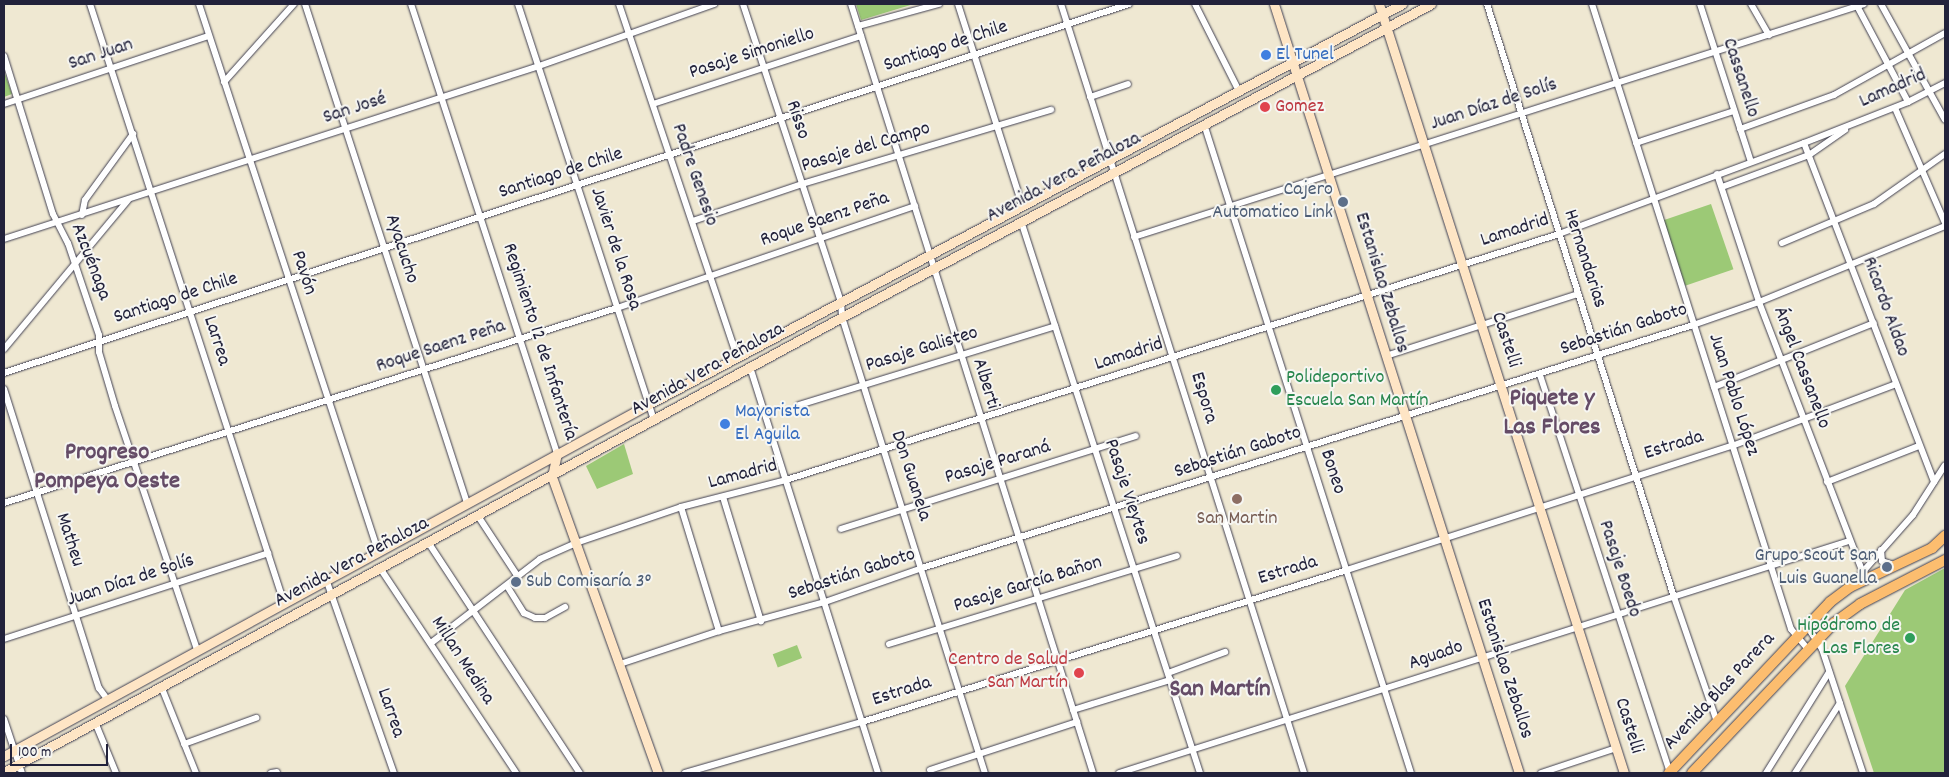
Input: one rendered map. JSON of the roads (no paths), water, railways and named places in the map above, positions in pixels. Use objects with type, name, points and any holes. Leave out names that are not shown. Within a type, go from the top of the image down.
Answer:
[{"type":"main road","name":"Estanislao Zeballos","points":[[1274,4],[1519,773]]},
{"type":"main road","name":"Castelli","points":[[1379,4],[1624,773]]},
{"type":"main road","name":"Avenida Vera Peñaloza","points":[[4,756],[649,404],[1292,60],[1402,4]]},
{"type":"main road","name":"Avenida Vera Peñaloza","points":[[4,772],[331,594],[552,477],[654,419],[842,317],[1431,4]]},
{"type":"main road","name":"Regimiento 12 de Infantería","points":[[552,477],[558,453]]},
{"type":"main road","points":[[552,477],[658,773]]},
{"type":"main road","name":"Avenida Blas Parera","points":[[1669,773],[1796,637],[1850,587],[1932,548],[1945,536]]},
{"type":"main road","name":"Avenida Blas Parera","points":[[1692,773],[1817,638],[1852,609],[1945,560]]},
{"type":"street","name":"Larrea","points":[[90,4],[284,603]]},
{"type":"street","name":"Pavón","points":[[199,4],[327,401],[378,551]]},
{"type":"street","points":[[224,82],[294,4]]},
{"type":"street","name":"Ayacucho","points":[[305,4],[467,503]]},
{"type":"street","name":"Regimiento 12 de Infantería","points":[[411,4],[558,453]]},
{"type":"street","name":"Javier de la Rosa","points":[[518,4],[654,419]]},
{"type":"street","name":"Padre Genesio","points":[[619,4],[693,220],[737,357]]},
{"type":"street","name":"San José","points":[[4,239],[539,66],[714,4]]},
{"type":"street","name":"Risso","points":[[744,4],[841,302]]},
{"type":"street","name":"Alberti","points":[[851,4],[878,86],[998,480],[1093,773]]},
{"type":"street","points":[[858,26],[939,4]]},
{"type":"street","points":[[958,4],[1022,205]]},
{"type":"street","name":"Espora","points":[[1061,4],[1304,773]]},
{"type":"street","name":"Santiago de Chile","points":[[4,373],[1129,4]]},
{"type":"street","points":[[1195,4],[1238,89]]},
{"type":"street","name":"Hernandarias","points":[[1487,4],[1674,597],[1717,722]]},
{"type":"street","name":"Juan Pablo López","points":[[1592,4],[1771,567],[1796,637],[1807,648]]},
{"type":"street","name":"Cassanello","points":[[1700,4],[1751,162]]},
{"type":"street","points":[[1751,4],[1769,35]]},
{"type":"street","points":[[1859,4],[1908,102]]},
{"type":"street","name":"Juan Díaz de Solís","points":[[1134,237],[1769,35],[1859,4]]},
{"type":"street","points":[[1881,4],[1945,120]]},
{"type":"street","points":[[1740,129],[1834,95],[1888,63],[1945,33]]},
{"type":"street","name":"San Juan","points":[[4,104],[112,70],[208,36]]},
{"type":"street","name":"Pasaje Simoniello","points":[[653,104],[861,36]]},
{"type":"street","name":"Azcuénaga","points":[[4,56],[58,223],[76,266],[99,342],[99,352],[197,650]]},
{"type":"street","name":"Lamadrid","points":[[431,643],[540,559],[576,544],[680,508],[786,480],[1559,234],[1895,108],[1945,83]]},
{"type":"street","points":[[1090,97],[1128,84]]},
{"type":"street","points":[[1895,108],[1945,224]]},
{"type":"street","name":"Pasaje del Campo","points":[[693,220],[802,184],[1051,110]]},
{"type":"street","points":[[1636,143],[1734,111]]},
{"type":"street","name":"Boneo","points":[[1204,124],[1411,773]]},
{"type":"street","name":"Lamadrid","points":[[1722,187],[1809,155],[1854,124]]},
{"type":"street","points":[[82,215],[85,200],[133,134]]},
{"type":"street","name":"Ricardo Aldao","points":[[1804,143],[1852,264],[1918,446],[1934,482]]},
{"type":"street","points":[[1782,243],[1874,204],[1945,154]]},
{"type":"street","name":"Ángel Cassanello","points":[[1717,174],[1759,302],[1849,541],[1862,570]]},
{"type":"street","points":[[4,349],[76,266],[129,199]]},
{"type":"street","name":"Roque Saenz Peña","points":[[4,503],[617,308],[819,237],[915,206]]},
{"type":"street","name":"Pasaje Vieytes","points":[[1021,221],[1200,773]]},
{"type":"street","name":"Sebastián Gaboto","points":[[620,664],[719,631],[761,621],[824,602],[922,568],[1115,510],[1693,325],[1759,302],[1945,224]]},
{"type":"street","points":[[1386,356],[1578,294]]},
{"type":"street","name":"Don Guanela","points":[[841,302],[842,317],[961,690],[985,773]]},
{"type":"street","points":[[1714,387],[1874,323]]},
{"type":"street","name":"Pasaje Galisteo","points":[[799,405],[1055,326]]},
{"type":"street","points":[[750,367],[878,773]]},
{"type":"street","name":"Pasaje Boedo","points":[[1540,374],[1669,773]]},
{"type":"street","name":"Estrada","points":[[686,773],[862,722],[1057,659],[1155,631],[1347,570],[1636,475],[1732,446],[1896,384]]},
{"type":"street","name":"Matheu","points":[[4,389],[99,688],[107,699]]},
{"type":"street","name":"Pasaje Paraná","points":[[841,529],[1136,436]]},
{"type":"street","points":[[1827,482],[1918,446]]},
{"type":"street","points":[[1850,587],[1862,570],[1913,515],[1945,465]]},
{"type":"street","points":[[723,497],[761,621]]},
{"type":"street","points":[[680,508],[719,631]]},
{"type":"street","points":[[478,516],[518,576]]},
{"type":"street","name":"Aguado","points":[[1119,773],[1193,752],[1385,691],[1482,658],[1849,541]]},
{"type":"street","points":[[428,542],[580,773]]},
{"type":"street","points":[[1880,550],[1882,561],[1895,566]]},
{"type":"street","name":"Juan Díaz de Solís","points":[[4,639],[268,553]]},
{"type":"street","name":"Pasaje García Bañon","points":[[889,644],[1177,556]]},
{"type":"street","name":"Millan Medina","points":[[380,568],[516,773]]},
{"type":"street","name":"Larrea","points":[[326,580],[394,773]]},
{"type":"street","points":[[507,586],[524,613],[535,618],[545,618],[565,607]]},
{"type":"street","points":[[1807,626],[1817,638],[1863,773]]},
{"type":"street","points":[[1073,710],[1169,677],[1225,652]]},
{"type":"street","points":[[1766,773],[1829,672]]},
{"type":"street","points":[[161,686],[196,773]]},
{"type":"street","points":[[1795,773],[1840,703]]},
{"type":"street","points":[[184,744],[256,718]]},
{"type":"street","points":[[4,719],[22,773]]},
{"type":"street","points":[[96,722],[116,773]]},
{"type":"street","points":[[930,770],[1077,722]]},
{"type":"street","points":[[1541,773],[1616,748]]},
{"type":"place","name":"El Tunel","points":[[1266,55]]},
{"type":"place","name":"Gomez","points":[[1265,107]]},
{"type":"place","name":"Cajero Automatico Link","points":[[1343,202]]},
{"type":"place","name":"Polideportivo Escuela San Martín","points":[[1276,390]]},
{"type":"place","name":"Mayorista El Aguila","points":[[725,424]]},
{"type":"place","name":"San Martin","points":[[1237,499]]},
{"type":"place","name":"Grupo Scout San Luis Guanella","points":[[1887,567]]},
{"type":"place","name":"Sub Comisaría 3°","points":[[516,582]]},
{"type":"place","name":"Hipódromo de Las Flores","points":[[1910,638]]},
{"type":"place","name":"Centro de Salud San Martín","points":[[1079,673]]},
{"type":"district","name":"Piquete y Las Flores","points":[[1552,414]]},
{"type":"district","name":"Progreso Pompeya Oeste","points":[[107,468]]},
{"type":"district","name":"San Martín","points":[[1220,690]]}]
